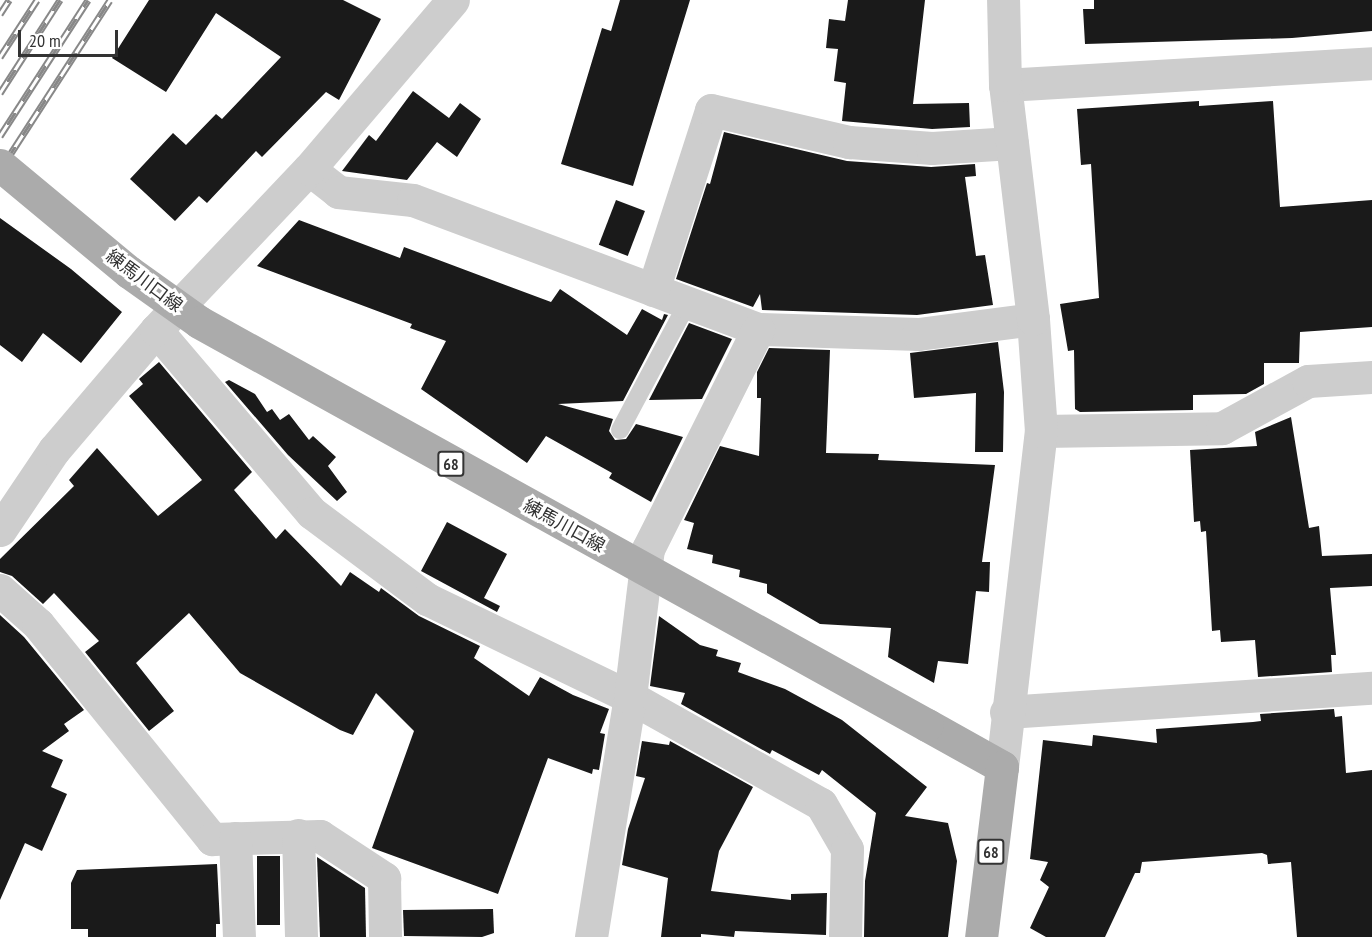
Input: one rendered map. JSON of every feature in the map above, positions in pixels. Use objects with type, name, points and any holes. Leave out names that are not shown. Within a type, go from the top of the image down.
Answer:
[{"type":"main road","name":"練馬川口線","points":[[0,165],[129,272],[199,322],[1002,767]]},
{"type":"main road","name":"68","points":[[981,937],[1002,767]]},
{"type":"street","points":[[0,530],[54,450],[156,330],[309,169],[431,12],[453,0]]},
{"type":"street","points":[[1002,767],[1006,712],[1041,431],[1033,319],[1005,85],[1003,0]]},
{"type":"street","points":[[1005,85],[1372,63]]},
{"type":"street","points":[[653,290],[711,110],[849,142],[932,148],[1012,143]]},
{"type":"street","points":[[309,169],[338,192],[413,200],[758,329],[918,334],[1033,319]]},
{"type":"street","points":[[591,937],[630,697],[648,549],[758,329]]},
{"type":"street","points":[[156,330],[312,513],[427,599],[630,697],[821,804],[847,849],[845,937]]},
{"type":"street","points":[[1041,431],[1222,428],[1308,381],[1372,377]]},
{"type":"street","points":[[0,590],[38,624],[212,839],[320,836],[384,878],[385,937]]},
{"type":"street","points":[[1006,712],[1372,688]]},
{"type":"street","points":[[298,836],[301,937]]},
{"type":"street","points":[[235,838],[239,937]]},
{"type":"lane","points":[[620,430],[688,302]]},
{"type":"building","points":[[149,0],[343,0],[381,19],[339,100],[326,92],[262,157],[256,151],[207,203],[199,196],[175,221],[130,179],[173,133],[186,145],[216,114],[222,119],[281,57],[216,13],[166,92],[112,58]]},
{"type":"building","points":[[620,0],[690,0],[633,186],[561,164],[602,28],[611,31]]},
{"type":"building","points":[[848,0],[925,0],[913,104],[969,103],[970,127],[932,129],[842,121],[846,83],[834,81],[838,49],[826,48],[829,19],[845,21]]},
{"type":"building","points":[[1094,0],[1372,0],[1372,31],[1292,38],[1085,44],[1083,9],[1094,9]]},
{"type":"building","points":[[413,91],[449,118],[460,103],[481,119],[457,157],[437,142],[407,180],[342,171],[369,135],[376,141]]},
{"type":"building","points":[[1199,101],[1199,106],[1273,101],[1280,207],[1372,200],[1372,327],[1300,332],[1299,363],[1264,363],[1264,384],[1246,394],[1193,395],[1193,410],[1080,412],[1075,409],[1074,350],[1068,351],[1060,304],[1099,298],[1091,164],[1081,165],[1077,109]]},
{"type":"building","points":[[724,132],[847,161],[931,167],[975,164],[976,176],[965,177],[976,256],[985,255],[993,305],[917,315],[762,310],[760,294],[753,307],[676,279],[707,183],[710,184]]},
{"type":"building","points":[[616,200],[645,211],[628,256],[599,245]]},
{"type":"building","points":[[0,218],[71,269],[122,312],[81,363],[43,333],[22,362],[0,345]]},
{"type":"building","points":[[299,220],[400,258],[404,247],[551,302],[560,289],[627,335],[642,309],[662,320],[664,314],[668,315],[623,401],[558,404],[613,419],[609,431],[615,440],[626,439],[636,424],[683,437],[651,502],[609,478],[612,473],[546,436],[527,463],[421,389],[446,341],[410,328],[412,324],[257,266]]},
{"type":"building","points":[[689,323],[732,339],[702,399],[649,400]]},
{"type":"building","points":[[998,342],[1004,392],[1003,452],[975,452],[976,393],[914,398],[910,353]]},
{"type":"building","points":[[769,348],[830,350],[826,453],[879,454],[878,460],[995,465],[982,562],[990,562],[989,592],[976,591],[968,664],[938,661],[934,683],[888,657],[891,628],[820,624],[767,593],[767,584],[739,577],[740,570],[712,563],[713,555],[687,549],[694,523],[684,520],[720,446],[759,456],[761,398],[757,398],[757,372]]},
{"type":"building","points":[[159,362],[252,472],[234,490],[276,539],[285,529],[341,586],[350,572],[379,592],[381,588],[419,616],[480,646],[474,658],[529,696],[540,677],[573,695],[609,709],[600,733],[605,734],[599,770],[593,769],[592,774],[548,758],[498,894],[372,848],[414,731],[376,693],[353,735],[340,730],[240,673],[189,613],[136,663],[174,711],[149,731],[85,652],[99,641],[54,593],[43,604],[12,576],[0,572],[0,559],[74,486],[69,480],[97,448],[158,516],[202,480],[129,396],[143,384],[139,379]]},
{"type":"building","points":[[229,380],[255,394],[267,412],[272,409],[280,420],[289,414],[309,440],[313,436],[336,457],[328,466],[347,492],[337,501],[288,455],[225,382]]},
{"type":"building","points":[[1291,417],[1309,528],[1319,526],[1322,556],[1372,554],[1372,586],[1330,588],[1336,655],[1331,655],[1332,672],[1258,677],[1255,640],[1221,642],[1220,630],[1212,631],[1206,531],[1201,532],[1200,521],[1194,522],[1190,450],[1257,446],[1255,432]]},
{"type":"building","points":[[447,522],[507,554],[484,598],[500,606],[497,612],[421,571]]},
{"type":"building","points":[[0,615],[24,637],[84,710],[64,724],[69,731],[42,751],[63,760],[51,787],[67,794],[42,851],[25,843],[0,900]]},
{"type":"building","points":[[659,616],[700,645],[718,650],[716,656],[741,663],[738,672],[785,689],[842,720],[927,787],[905,816],[948,823],[957,861],[948,937],[864,937],[865,881],[876,813],[822,770],[819,775],[772,750],[770,754],[681,704],[685,693],[650,686]]},
{"type":"building","points":[[1334,709],[1335,717],[1342,716],[1346,773],[1372,770],[1372,937],[1297,937],[1291,862],[1268,864],[1267,855],[1262,853],[1142,862],[1140,873],[1135,873],[1105,937],[1046,937],[1030,928],[1049,887],[1040,880],[1048,862],[1030,859],[1043,740],[1092,746],[1093,735],[1157,743],[1156,729],[1253,722],[1261,721],[1260,714]]},
{"type":"building","points":[[642,741],[669,745],[670,741],[753,787],[719,851],[711,891],[791,900],[791,894],[827,893],[826,935],[735,931],[734,937],[701,934],[701,937],[661,937],[668,878],[622,865],[628,829],[645,778],[636,776]]},
{"type":"building","points":[[257,856],[280,856],[280,925],[257,925]]},
{"type":"building","points":[[317,857],[365,888],[366,937],[320,937]]},
{"type":"building","points":[[217,864],[220,924],[216,924],[216,937],[88,937],[88,929],[71,929],[71,883],[77,870]]},
{"type":"building","points":[[493,909],[494,933],[482,937],[404,936],[403,910]]},
{"type":"railway","points":[[0,14],[9,0]]},
{"type":"railway","points":[[0,57],[37,0]]},
{"type":"railway","points":[[0,93],[60,0]]},
{"type":"railway","points":[[0,136],[88,0]]},
{"type":"railway","points":[[0,170],[110,0]]}]
